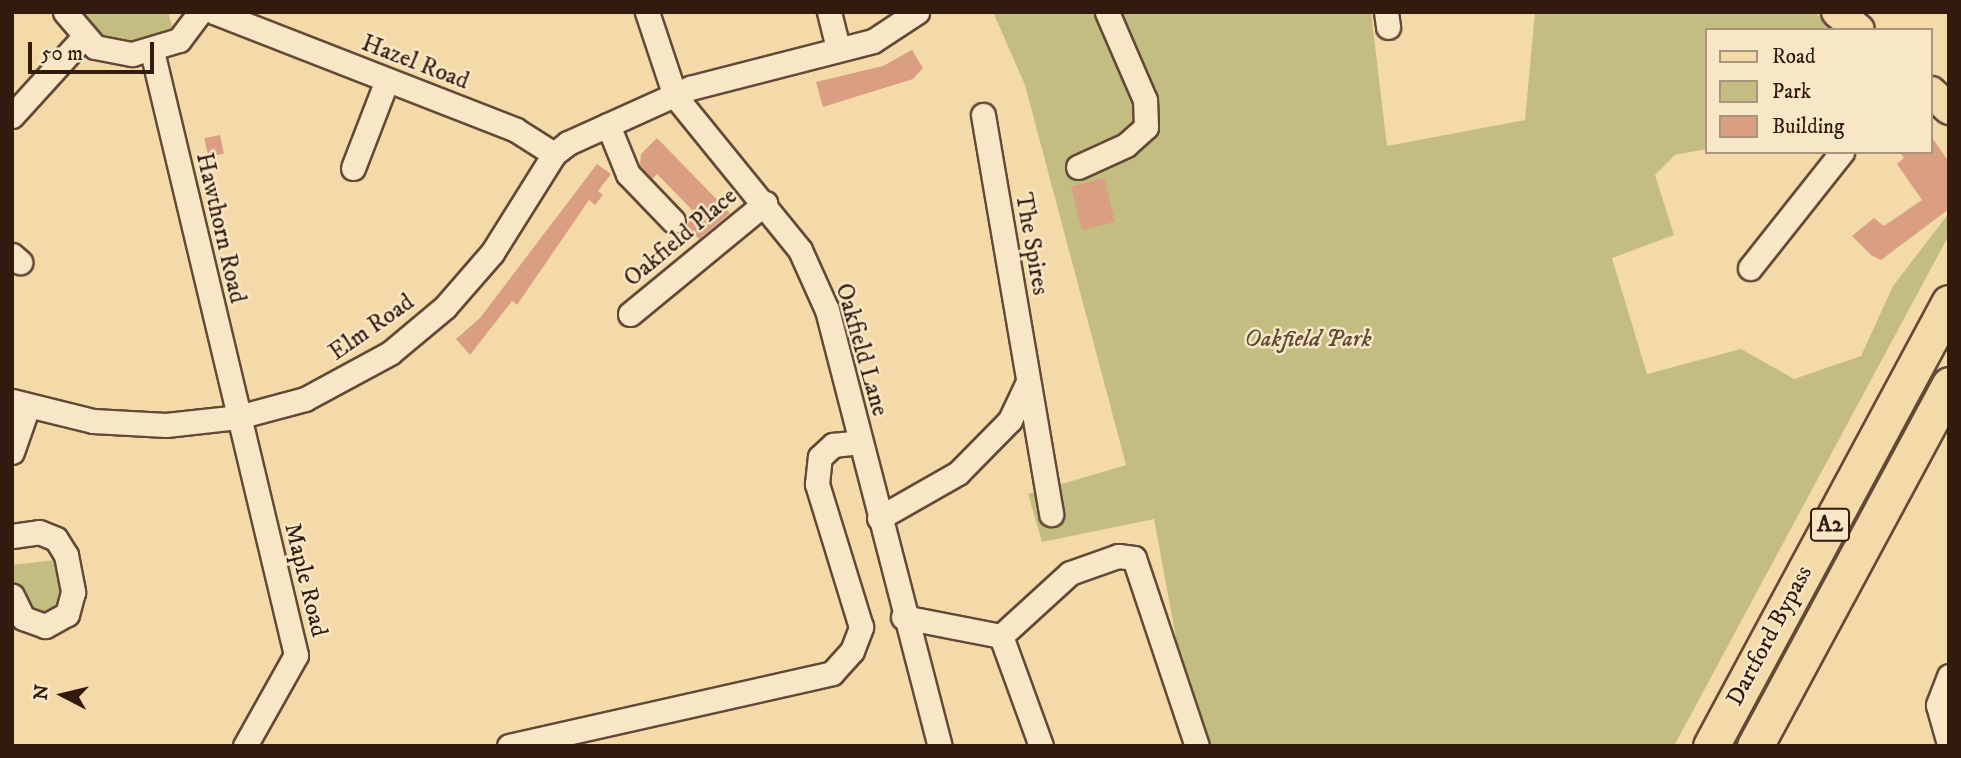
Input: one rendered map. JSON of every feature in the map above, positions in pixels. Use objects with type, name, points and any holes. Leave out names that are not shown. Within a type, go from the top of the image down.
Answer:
[{"type":"highway","name":"Dartford Bypass","points":[[1711,746],[1949,303]]},
{"type":"highway","name":"Dartford Bypass","points":[[1755,746],[1949,385]]},
{"type":"main road","points":[[1838,12],[1857,28]]},
{"type":"main road","points":[[1933,94],[1949,109]]},
{"type":"street","points":[[65,12],[83,38],[111,53],[152,51],[179,40],[200,12]]},
{"type":"street","name":"Hazel Road","points":[[214,12],[516,130],[554,154]]},
{"type":"street","name":"Oakfield Lane","points":[[647,12],[675,96],[765,203],[771,220],[800,250],[827,310],[903,617],[940,746]]},
{"type":"street","points":[[829,12],[837,45]]},
{"type":"street","points":[[554,154],[608,125],[675,96],[837,45],[873,41],[917,12]]},
{"type":"street","points":[[1078,167],[1126,145],[1146,127],[1144,100],[1107,12]]},
{"type":"street","points":[[12,116],[83,38]]},
{"type":"street","name":"Hawthorn Road","points":[[152,51],[238,416]]},
{"type":"street","points":[[353,168],[387,80]]},
{"type":"street","name":"The Spires","points":[[983,115],[1051,514]]},
{"type":"street","points":[[608,125],[628,174],[673,221]]},
{"type":"street","name":"Elm Road","points":[[20,404],[136,425],[238,416],[332,387],[421,329],[498,245],[554,154]]},
{"type":"street","points":[[1750,268],[1840,154]]},
{"type":"street","name":"Oakfield Place","points":[[630,314],[765,203]]},
{"type":"street","points":[[879,518],[958,473],[1010,420],[1028,382]]},
{"type":"street","points":[[12,452],[20,404]]},
{"type":"street","name":"Maple Road","points":[[238,416],[296,655],[245,746]]},
{"type":"street","points":[[509,746],[832,673],[852,651],[861,627],[817,484],[820,457],[833,445],[860,443]]},
{"type":"street","points":[[12,536],[39,532],[56,539],[66,555],[73,592],[67,614],[45,626],[21,616],[12,596]]},
{"type":"street","points":[[1001,636],[1070,573],[1118,556],[1133,558],[1197,746]]},
{"type":"street","points":[[903,617],[1001,636]]},
{"type":"street","points":[[1001,636],[1041,746]]},
{"type":"street","points":[[1949,676],[1938,705],[1949,744]]},
{"type":"green space","points":[[74,12],[168,12],[173,29],[150,45],[143,36],[145,46],[99,40]]},
{"type":"green space","name":"Oakfield Park","points":[[993,12],[1371,12],[1387,146],[1525,120],[1535,12],[1814,12],[1834,28],[1706,28],[1706,149],[1675,155],[1655,175],[1674,235],[1612,258],[1647,374],[1741,349],[1794,379],[1861,356],[1893,286],[1949,213],[1949,235],[1674,746],[1196,746],[1154,519],[1042,542],[1028,494],[1126,465],[1025,85]]},
{"type":"green space","points":[[64,559],[68,583],[51,621],[16,601],[12,565]]},
{"type":"building","points":[[912,50],[923,68],[913,79],[823,107],[816,82],[883,66]]},
{"type":"building","points":[[220,135],[224,154],[208,157],[204,138]]},
{"type":"building","points":[[657,138],[730,213],[699,239],[686,226],[696,214],[657,174],[652,179],[640,166],[641,154]]},
{"type":"building","points":[[1933,139],[1949,162],[1949,209],[1881,260],[1871,255],[1852,236],[1874,218],[1884,226],[1922,200],[1897,164],[1904,158],[1901,154],[1933,154]]},
{"type":"building","points":[[597,164],[611,174],[598,191],[603,195],[595,205],[589,200],[517,305],[512,301],[470,355],[456,339],[480,318]]},
{"type":"building","points":[[1104,178],[1115,222],[1082,230],[1071,186]]}]
